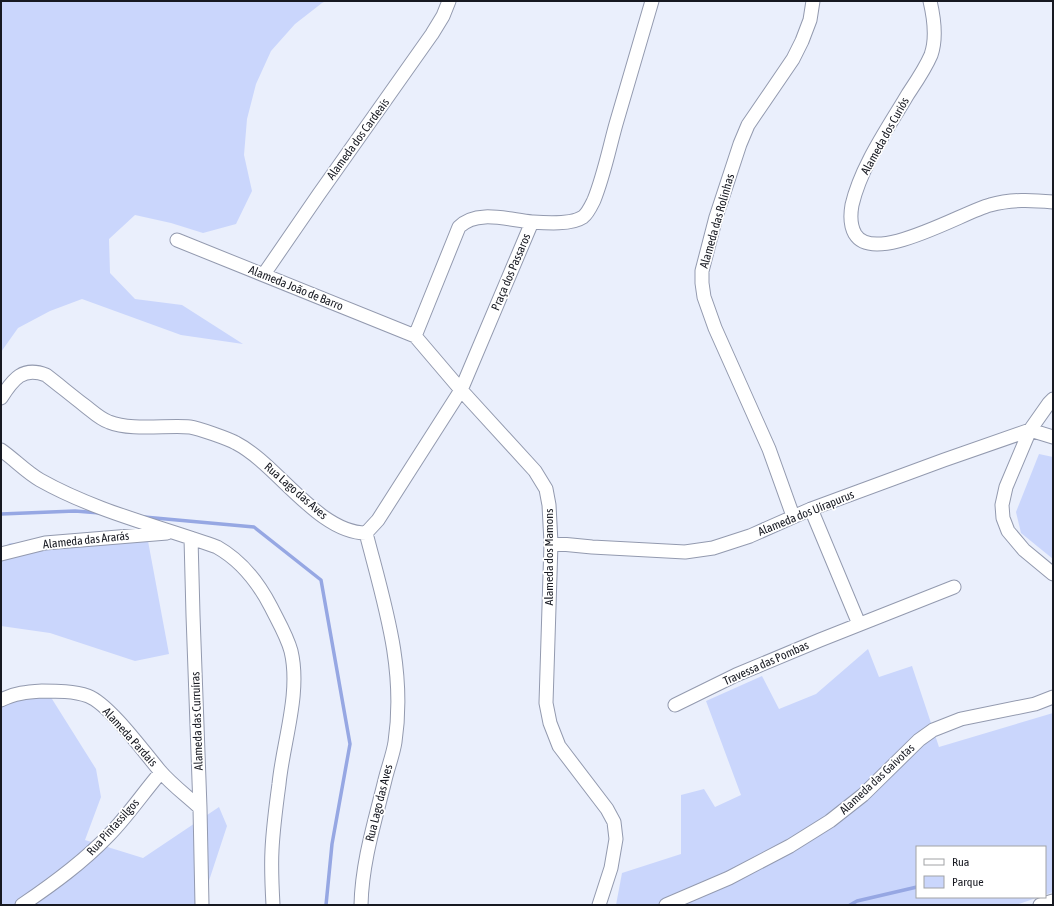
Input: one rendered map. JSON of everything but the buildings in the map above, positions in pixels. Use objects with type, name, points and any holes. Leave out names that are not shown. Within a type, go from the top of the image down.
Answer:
[{"type":"street","name":"Alameda dos Cardeais","points":[[264,274],[432,34],[443,16],[449,1]]},
{"type":"street","points":[[532,222],[572,222],[583,217],[589,210],[605,164],[652,1]]},
{"type":"street","name":"Alameda das Rolinhas","points":[[793,516],[769,449],[715,328],[704,297],[702,271],[716,217],[745,132],[748,125],[793,59],[810,20],[813,1]]},
{"type":"street","name":"Alameda dos Curiós","points":[[930,1],[935,28],[931,54],[864,171],[852,204],[850,219],[852,228],[857,238],[875,245],[893,243],[989,205],[1010,201],[1033,200],[1053,202]]},
{"type":"street","name":"Praça dos Passaros","points":[[415,336],[459,227],[463,223],[478,218],[512,219],[532,222],[461,390]]},
{"type":"street","name":"Alameda João de Barro","points":[[177,240],[415,336]]},
{"type":"street","points":[[366,533],[378,520],[461,390],[415,336]]},
{"type":"street","name":"Rua Lago das Aves","points":[[1,398],[8,387],[20,376],[28,372],[36,371],[46,375],[96,415],[108,422],[122,426],[192,427],[236,443],[260,459],[323,516],[343,528],[359,533],[366,533],[393,641],[398,674],[398,704],[395,743],[369,843],[362,886],[361,905]]},
{"type":"street","name":"Alameda dos Mamons","points":[[461,390],[535,470],[546,489],[549,505],[551,543],[546,703],[550,723],[559,746],[607,809],[614,822],[616,839],[611,868],[599,905]]},
{"type":"street","points":[[1053,399],[1030,430],[1006,488],[1002,505],[1003,518],[1008,531],[1024,550],[1053,574]]},
{"type":"street","points":[[1030,430],[1053,437]]},
{"type":"street","name":"Alameda dos Uírapurus","points":[[551,543],[592,547],[639,548],[685,552],[713,548],[750,536],[793,516],[1030,430]]},
{"type":"street","points":[[1,450],[39,479],[78,499],[217,547],[230,554],[243,566],[262,589],[291,651],[293,675],[291,712],[279,782],[272,851],[273,905]]},
{"type":"street","points":[[811,510],[859,624]]},
{"type":"street","name":"Alameda das Ararás","points":[[1,554],[45,543],[172,532]]},
{"type":"street","name":"Alameda das Curruíras","points":[[191,538],[202,905]]},
{"type":"street","name":"Travessa das Pombas","points":[[675,705],[736,675],[859,624],[954,587]]},
{"type":"street","name":"Alameda Pardais","points":[[1,700],[21,692],[56,691],[89,696],[104,707],[128,732],[161,772],[200,808]]},
{"type":"street","name":"Alameda das Gaivotas","points":[[666,905],[729,878],[790,846],[830,822],[863,795],[919,740],[933,730],[961,719],[1034,704],[1053,697]]},
{"type":"street","name":"Rua Pintassilgos","points":[[22,905],[55,882],[110,835],[161,772]]},
{"type":"street","points":[[1040,905],[1053,901]]},
{"type":"green space","points":[[1,1],[326,1],[295,24],[271,51],[256,84],[247,119],[244,155],[252,191],[236,224],[203,233],[171,223],[135,215],[109,239],[110,273],[135,299],[182,305],[243,344],[181,335],[82,299],[50,311],[18,328],[1,352]]},
{"type":"green space","points":[[1039,454],[1053,457],[1053,559],[1021,533],[1016,512]]},
{"type":"green space","points":[[148,541],[169,654],[135,661],[50,633],[1,626],[1,549],[10,543]]},
{"type":"green space","points":[[868,649],[879,677],[912,666],[939,747],[1053,713],[1053,892],[1046,895],[1046,846],[916,846],[916,898],[1036,898],[1016,905],[616,905],[622,873],[681,854],[681,795],[704,789],[715,807],[741,795],[706,701],[762,676],[779,709],[816,694]]},
{"type":"green space","points":[[47,691],[96,769],[101,797],[85,840],[143,858],[219,807],[227,826],[201,905],[1,905],[1,702]]},
{"type":"waterway","points":[[1,514],[75,511],[100,513]]},
{"type":"waterway","points":[[144,517],[254,527],[321,580],[350,744],[332,844],[326,905]]},
{"type":"waterway","points":[[850,905],[857,901],[916,887]]}]
